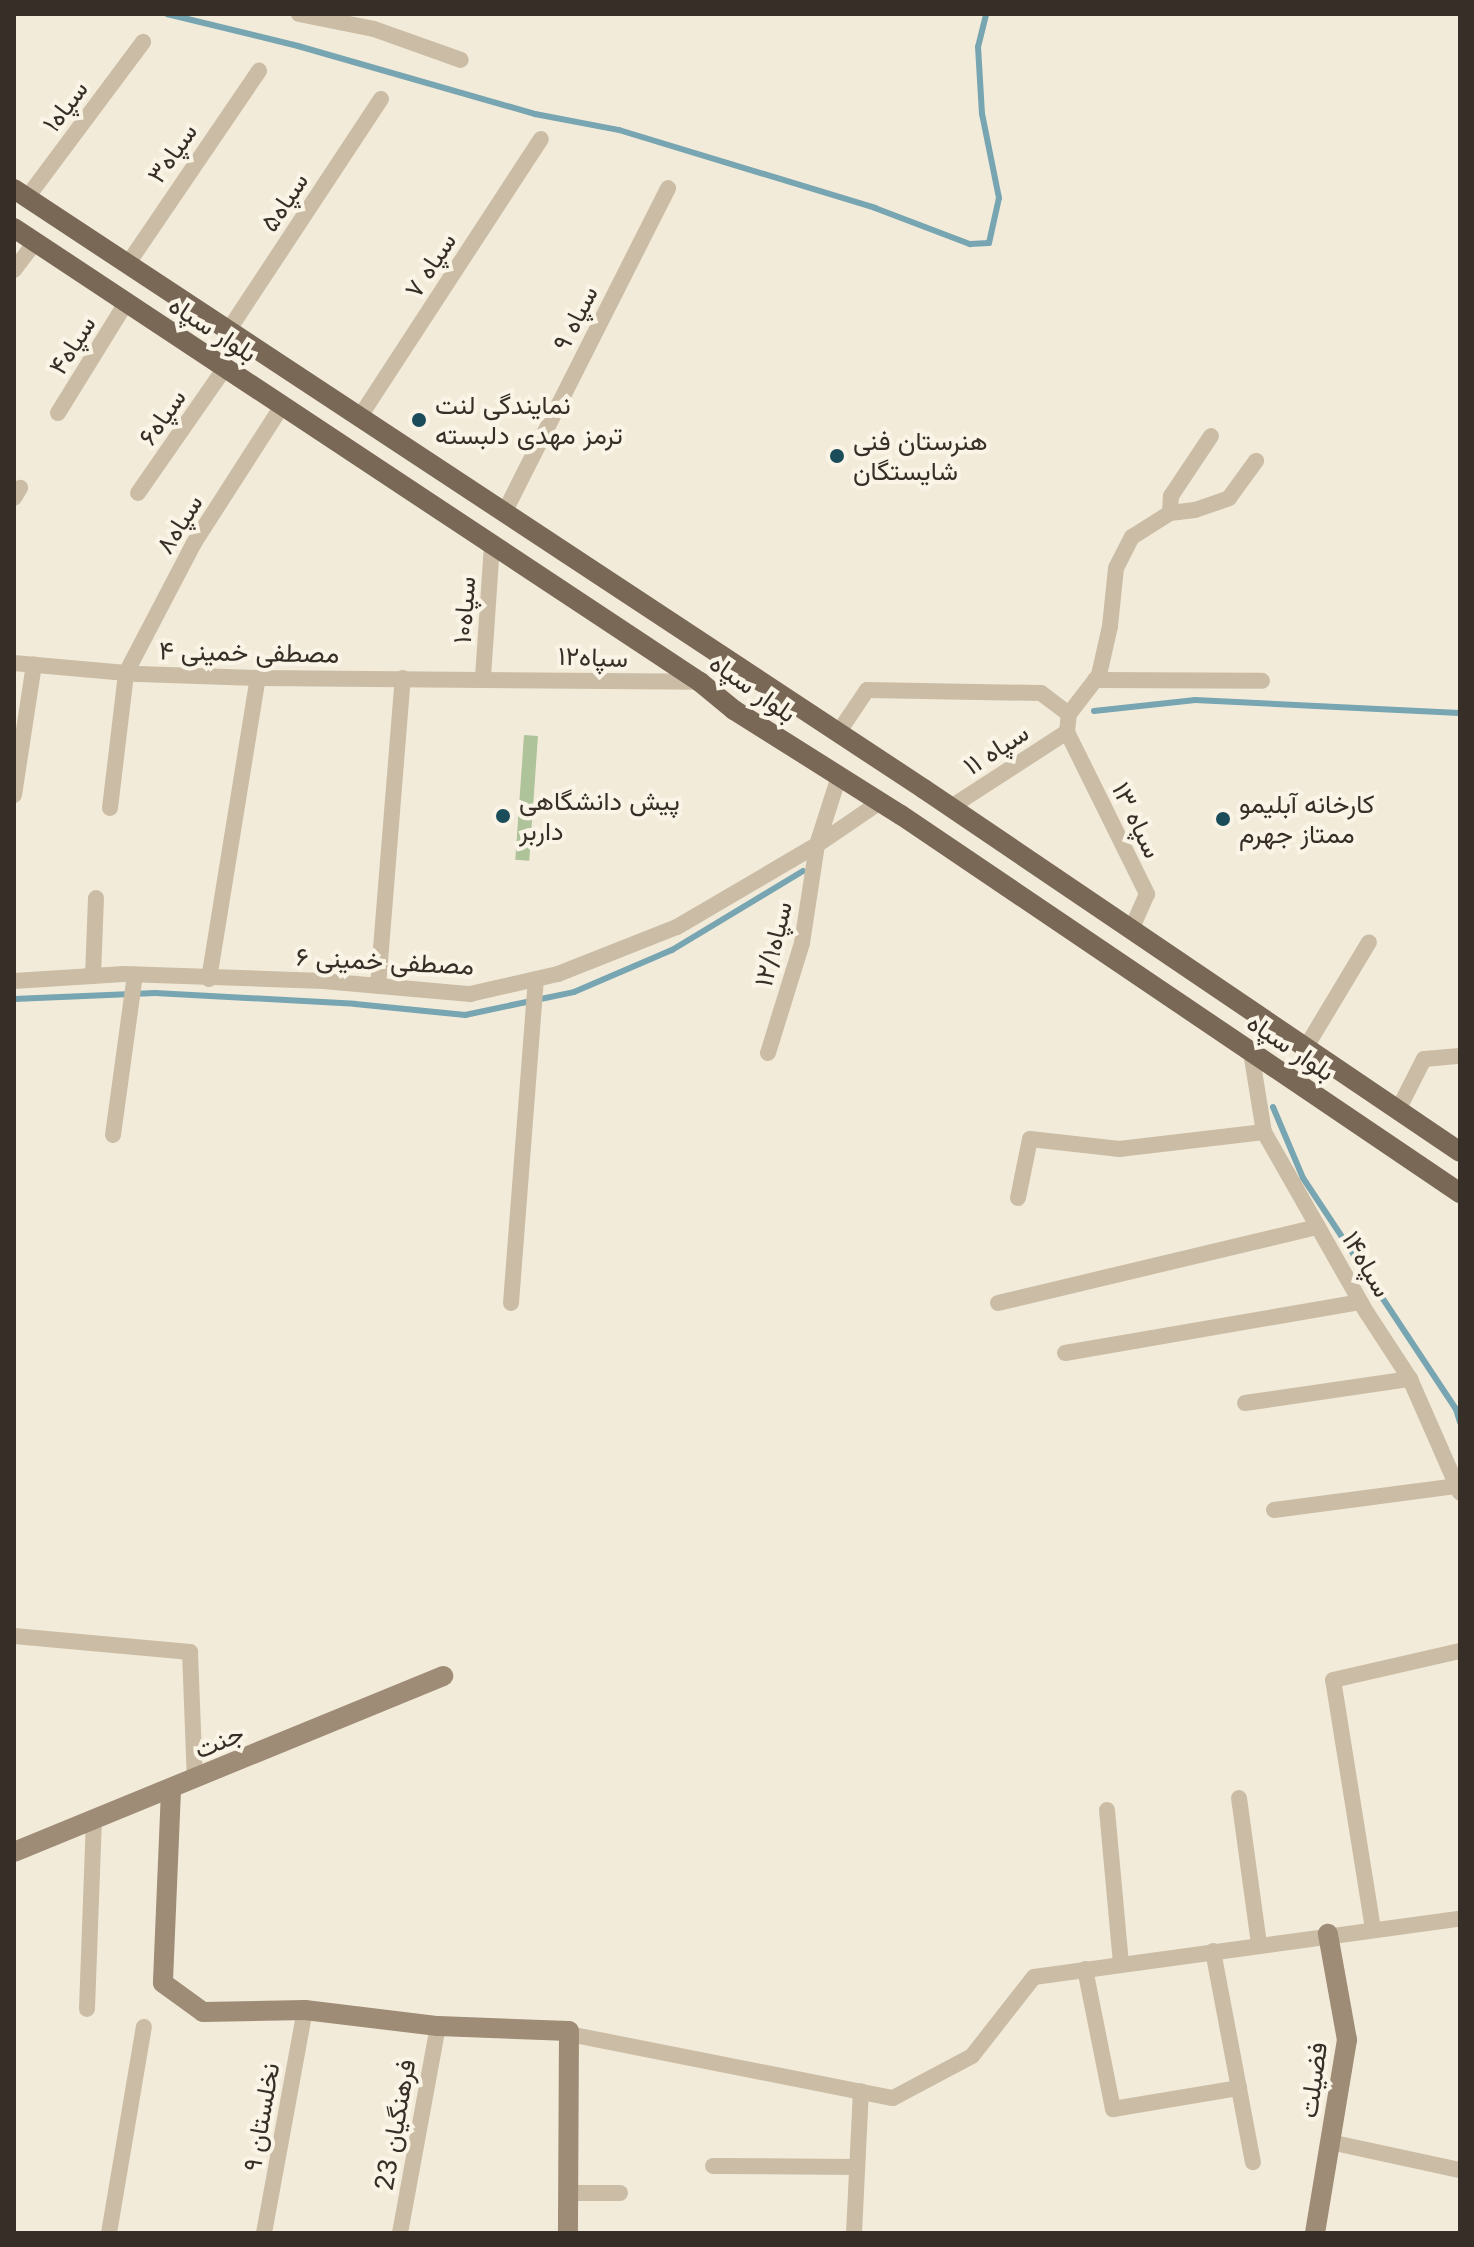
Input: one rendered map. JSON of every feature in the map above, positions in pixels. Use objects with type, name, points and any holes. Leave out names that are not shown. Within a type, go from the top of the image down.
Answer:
[{"type":"main road","name":"بلوار سپاه","points":[[20,194],[951,807],[1460,1152]]},
{"type":"main road","name":"بلوار سپاه","points":[[14,228],[700,682],[734,710],[880,802],[1460,1193]]},
{"type":"main road","points":[[700,682],[723,657]]},
{"type":"street","points":[[299,14],[374,29],[461,60]]},
{"type":"street","name":"سپاه۱","points":[[20,194],[143,42]]},
{"type":"street","name":"سپاه۳","points":[[127,265],[259,71]]},
{"type":"street","name":"سپاه۵","points":[[228,331],[381,99]]},
{"type":"street","name":"سپاه ۷","points":[[359,418],[541,139]]},
{"type":"street","name":"سپاه ۹","points":[[504,513],[668,188]]},
{"type":"street","points":[[14,270],[35,242]]},
{"type":"street","name":"سپاه۴","points":[[58,413],[126,303]]},
{"type":"street","name":"سپاه۶","points":[[138,493],[225,368]]},
{"type":"street","name":"سپاه۸","points":[[126,673],[194,543],[282,406]]},
{"type":"street","points":[[1170,513],[1171,496],[1211,436]]},
{"type":"street","points":[[1067,732],[1069,714],[1095,680],[1110,626],[1116,568],[1132,537],[1170,513],[1195,510],[1229,498],[1256,461]]},
{"type":"street","name":"سپاه۱۰","points":[[483,677],[492,545]]},
{"type":"street","name":"مصطفی خمینی ۴","points":[[14,663],[126,673],[258,678],[483,677]]},
{"type":"street","points":[[14,795],[34,665]]},
{"type":"street","points":[[110,808],[126,673]]},
{"type":"street","name":"سپاه۱۲","points":[[483,677],[700,682]]},
{"type":"street","points":[[209,979],[258,678]]},
{"type":"street","points":[[378,986],[403,678]]},
{"type":"street","points":[[1095,680],[1262,681]]},
{"type":"street","points":[[838,733],[867,690],[1041,693],[1069,714]]},
{"type":"street","name":"سپاه ۱۱","points":[[951,807],[1067,732]]},
{"type":"street","name":"سپاه ۱۳","points":[[1067,732],[1147,894],[1131,930]]},
{"type":"street","name":"سپاه۱۲/۱","points":[[768,1053],[802,943],[817,845],[839,776]]},
{"type":"street","points":[[817,845],[880,802]]},
{"type":"street","name":"مصطفی خمینی ۶","points":[[14,981],[135,975],[378,986],[470,994],[558,974],[677,927],[817,845]]},
{"type":"street","points":[[93,976],[96,898]]},
{"type":"street","points":[[1306,1047],[1369,942]]},
{"type":"street","points":[[113,1135],[135,975]]},
{"type":"street","points":[[511,1303],[536,979]]},
{"type":"street","name":"سپاه۱۴","points":[[1251,1052],[1264,1132],[1360,1302],[1410,1379],[1458,1489]]},
{"type":"street","points":[[1398,1110],[1424,1059],[1460,1056]]},
{"type":"street","points":[[1018,1198],[1030,1139],[1119,1149],[1264,1132]]},
{"type":"street","points":[[998,1303],[1318,1227]]},
{"type":"street","points":[[1065,1353],[1360,1302]]},
{"type":"street","points":[[1245,1403],[1410,1379]]},
{"type":"street","points":[[1274,1510],[1458,1489]]},
{"type":"street","points":[[14,1636],[190,1652],[195,1780]]},
{"type":"street","points":[[1373,1929],[1333,1680],[1460,1651]]},
{"type":"street","name":"جنت","points":[[14,1852],[443,1676]]},
{"type":"street","points":[[171,1790],[163,1983],[203,2012],[305,2010],[438,2026],[569,2031],[569,2034],[893,2098],[972,2056],[1034,1977],[1328,1934],[1460,1919]]},
{"type":"street","points":[[1239,1798],[1259,1944]]},
{"type":"street","points":[[1107,1810],[1121,1964]]},
{"type":"street","points":[[87,2009],[94,1820]]},
{"type":"street","name":"فضیلت","points":[[1315,2233],[1347,2040],[1328,1934]]},
{"type":"street","points":[[1213,1951],[1253,2162]]},
{"type":"street","points":[[1085,1969],[1113,2109],[1239,2088]]},
{"type":"street","name":"نخلستان ۹","points":[[264,2233],[305,2010]]},
{"type":"street","name":"فرهنگیان 23","points":[[400,2233],[438,2026]]},
{"type":"street","points":[[109,2233],[144,2027]]},
{"type":"street","points":[[568,2233],[569,2034]]},
{"type":"street","points":[[854,2233],[861,2091]]},
{"type":"street","points":[[1330,2142],[1460,2170]]},
{"type":"street","points":[[713,2166],[857,2167]]},
{"type":"street","points":[[568,2193],[620,2193]]},
{"type":"green space","points":[[524,735],[538,736],[529,861],[515,860]]},
{"type":"waterway","points":[[167,14],[298,46],[535,114],[619,130],[875,208],[970,244],[989,243],[999,198],[982,114],[978,47],[986,14]]},
{"type":"waterway","points":[[1094,711],[1195,700],[1460,713]]},
{"type":"waterway","points":[[14,999],[155,993],[355,1004],[465,1015],[574,992],[672,950],[803,871]]},
{"type":"waterway","points":[[1273,1107],[1303,1178],[1456,1409],[1460,1422]]},
{"type":"place","name":"نمایندگی لنت ترمز مهدی دلبسته","points":[[419,420]]},
{"type":"place","name":"هنرستان فنی شایستگان","points":[[837,456]]},
{"type":"place","name":"پیش دانشگاهی داربر","points":[[503,816]]},
{"type":"place","name":"کارخانه آبلیمو ممتاز جهرم","points":[[1223,819]]}]
